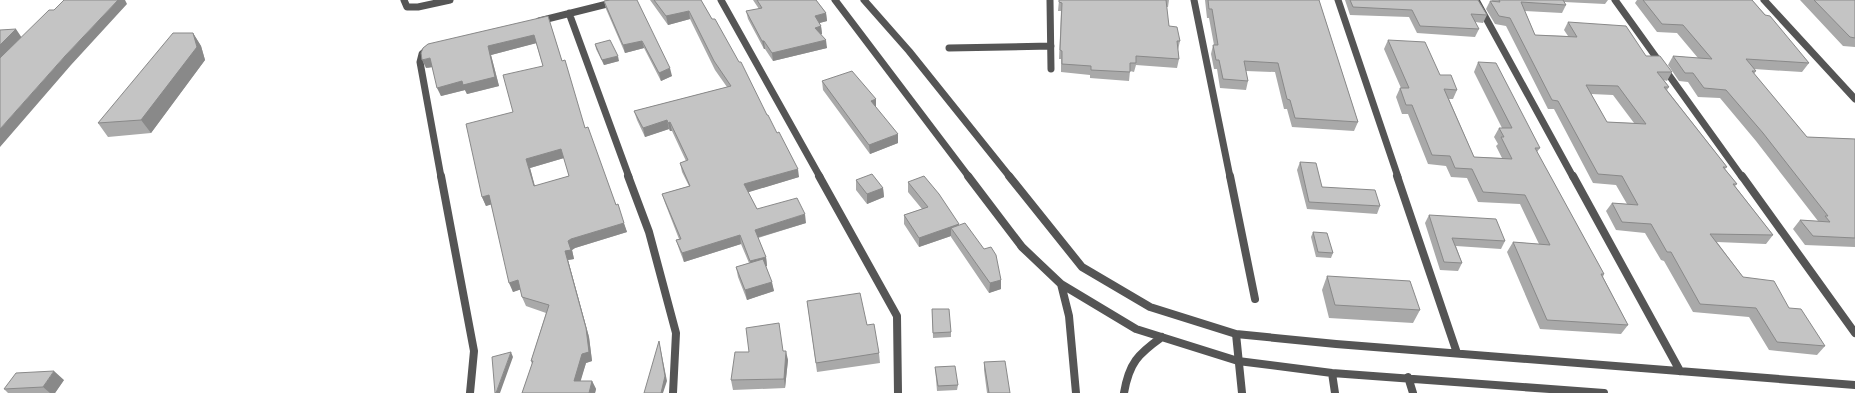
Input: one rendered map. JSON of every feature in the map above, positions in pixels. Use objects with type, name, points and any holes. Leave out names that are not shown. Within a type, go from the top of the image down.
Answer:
[{"type":"street","points":[[404,0],[407,7],[418,7],[450,0]]},
{"type":"street","points":[[530,23],[623,0]]},
{"type":"street","points":[[721,0],[897,316],[898,393]]},
{"type":"street","points":[[835,0],[1022,247],[1061,284],[1136,329],[1238,361],[1332,373],[1408,377],[1555,391],[1604,393]]},
{"type":"street","points":[[864,0],[909,51],[1082,267],[1150,307],[1236,334],[1336,344],[1855,385]]},
{"type":"street","points":[[1050,0],[1052,69]]},
{"type":"street","points":[[1194,0],[1255,299]]},
{"type":"street","points":[[1338,0],[1457,353]]},
{"type":"street","points":[[1476,0],[1680,371]]},
{"type":"street","points":[[1615,0],[1855,333]]},
{"type":"street","points":[[1764,0],[1855,99]]},
{"type":"street","points":[[569,13],[649,232],[676,333],[673,393]]},
{"type":"street","points":[[437,46],[430,48],[422,54],[420,62],[474,351],[470,393]]},
{"type":"street","points":[[949,48],[1051,46]]},
{"type":"street","points":[[1061,284],[1069,316],[1076,393]]},
{"type":"street","points":[[1236,334],[1242,393]]},
{"type":"street","points":[[1124,393],[1126,374],[1131,362],[1140,353],[1162,337]]},
{"type":"street","points":[[1332,373],[1335,393]]},
{"type":"street","points":[[1408,377],[1413,393]]},
{"type":"building","points":[[64,0],[118,0],[65,56],[0,129],[0,58],[49,10],[54,10]]},
{"type":"building","points":[[637,0],[670,68],[659,73],[642,41],[623,45],[604,1]]},
{"type":"building","points":[[654,0],[701,0],[712,19],[715,19],[739,62],[741,62],[767,115],[777,133],[779,132],[798,169],[744,184],[757,209],[797,198],[805,214],[755,230],[766,257],[750,261],[740,235],[682,253],[676,240],[681,239],[662,194],[690,186],[680,163],[688,160],[670,122],[668,123],[667,120],[643,128],[634,111],[731,86],[714,61],[689,11],[666,16]]},
{"type":"building","points":[[757,0],[816,0],[826,13],[815,16],[821,26],[815,28],[826,40],[772,53],[764,41],[762,41],[746,11],[762,8]]},
{"type":"building","points":[[1059,0],[1166,0],[1169,26],[1177,27],[1180,41],[1177,41],[1179,59],[1136,56],[1136,63],[1130,63],[1130,72],[1091,70],[1091,66],[1062,64],[1062,51],[1060,50],[1062,3],[1059,2]]},
{"type":"building","points":[[1208,0],[1319,0],[1358,122],[1295,118],[1290,100],[1287,99],[1278,63],[1244,61],[1248,81],[1223,79],[1219,60],[1216,60],[1213,45],[1218,45],[1212,9],[1209,9]]},
{"type":"building","points":[[1350,0],[1478,0],[1487,15],[1471,14],[1479,29],[1420,26],[1412,10],[1353,7]]},
{"type":"building","points":[[1499,0],[1563,0],[1566,5],[1521,2],[1535,35],[1577,37],[1568,22],[1626,26],[1646,56],[1660,56],[1672,72],[1657,72],[1669,87],[1664,87],[1727,167],[1723,167],[1737,184],[1733,184],[1773,235],[1710,234],[1743,277],[1774,281],[1789,308],[1801,309],[1825,346],[1777,342],[1756,308],[1700,304],[1671,252],[1667,252],[1651,224],[1622,222],[1612,203],[1638,205],[1622,176],[1598,174],[1558,101],[1552,100],[1510,18],[1499,16],[1490,1],[1500,2]],"holes":[[[1586,85],[1618,86],[1646,124],[1607,122]]]},
{"type":"building","points":[[1643,0],[1752,0],[1765,15],[1770,16],[1809,63],[1746,59],[1756,71],[1752,71],[1807,137],[1855,139],[1855,238],[1813,236],[1800,220],[1830,222],[1825,216],[1828,216],[1763,133],[1726,90],[1704,88],[1693,73],[1685,73],[1673,56],[1712,59],[1683,25],[1662,24]]},
{"type":"building","points":[[1814,0],[1855,0],[1855,38],[1850,37]]},
{"type":"building","points":[[548,16],[562,61],[565,60],[585,128],[588,127],[624,223],[571,239],[568,241],[571,250],[565,251],[586,328],[589,352],[582,354],[574,381],[592,381],[589,393],[522,393],[549,305],[522,297],[518,280],[509,283],[489,195],[482,197],[466,124],[513,112],[503,75],[543,66],[534,35],[488,46],[495,77],[463,85],[462,81],[437,88],[430,58],[422,60],[421,53],[423,48],[428,44]],"holes":[[[561,149],[569,176],[534,186],[526,159]]]},
{"type":"building","points":[[16,29],[0,45],[0,30]]},
{"type":"building","points":[[173,33],[193,33],[197,47],[141,120],[98,123]]},
{"type":"building","points":[[610,40],[618,56],[602,60],[595,44]]},
{"type":"building","points":[[1388,40],[1425,42],[1440,75],[1451,75],[1457,90],[1444,89],[1474,157],[1512,159],[1501,137],[1504,137],[1499,128],[1512,128],[1478,62],[1496,63],[1540,148],[1535,148],[1604,274],[1601,274],[1628,325],[1547,320],[1513,242],[1550,245],[1525,195],[1483,192],[1472,169],[1455,168],[1450,156],[1432,155],[1412,105],[1406,105],[1400,88],[1409,88]]},
{"type":"building","points":[[852,71],[876,99],[871,101],[898,134],[869,145],[822,81]]},
{"type":"building","points":[[1300,162],[1316,163],[1322,187],[1375,190],[1380,206],[1309,202]]},
{"type":"building","points":[[872,174],[883,188],[867,194],[856,180]]},
{"type":"building","points":[[924,176],[939,194],[959,224],[919,238],[904,215],[928,207],[908,182]]},
{"type":"building","points":[[1429,215],[1496,219],[1505,241],[1452,238],[1462,263],[1444,262]]},
{"type":"building","points":[[965,223],[984,249],[991,247],[996,255],[1001,280],[990,283],[951,228]]},
{"type":"building","points":[[1313,232],[1327,233],[1333,253],[1318,252]]},
{"type":"building","points":[[763,259],[772,282],[745,290],[736,267]]},
{"type":"building","points":[[1327,276],[1410,281],[1420,310],[1335,305]]},
{"type":"building","points":[[860,293],[867,325],[874,324],[879,353],[816,363],[807,301]]},
{"type":"building","points":[[932,309],[949,309],[951,332],[933,333]]},
{"type":"building","points":[[779,323],[783,351],[786,351],[784,379],[731,380],[735,352],[749,352],[746,328]]},
{"type":"building","points":[[659,341],[665,376],[661,393],[644,393]]},
{"type":"building","points":[[511,352],[496,393],[495,393],[492,357]]},
{"type":"building","points":[[1005,361],[1010,393],[989,393],[984,362]]},
{"type":"building","points":[[955,366],[958,385],[938,386],[935,367]]},
{"type":"building","points":[[54,371],[43,387],[4,389],[16,373]]}]
